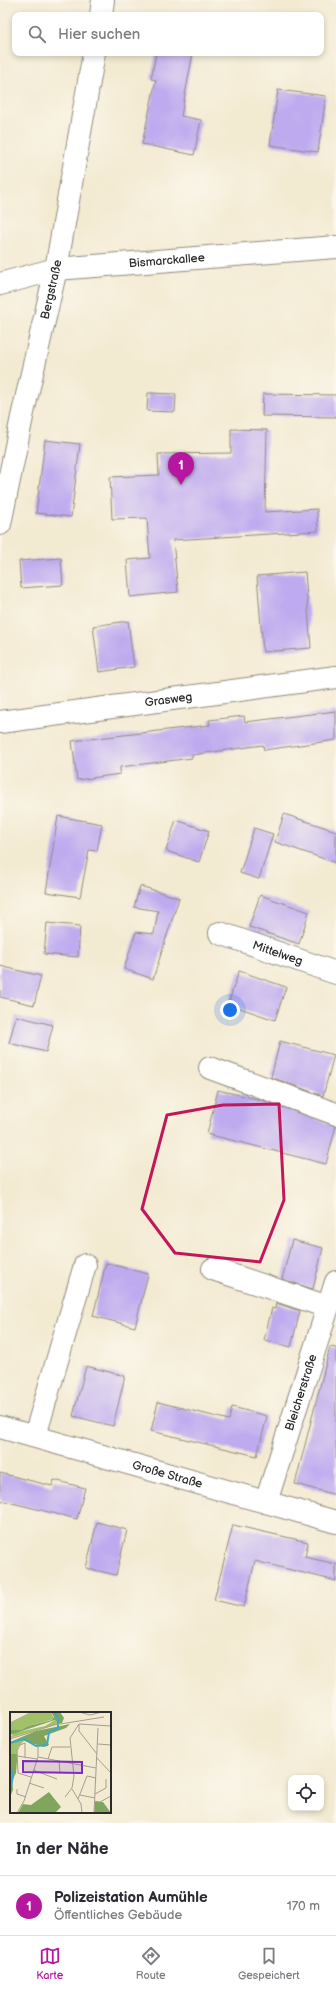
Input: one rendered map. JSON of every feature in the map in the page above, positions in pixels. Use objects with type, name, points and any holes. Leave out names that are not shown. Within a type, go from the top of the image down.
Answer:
[{"type":"street","points":[[101,12],[103,0]]},
{"type":"street","name":"Bergstraße","points":[[0,524],[22,417],[56,269],[93,56]]},
{"type":"street","name":"Bismarckallee","points":[[0,284],[56,269],[336,247]]},
{"type":"street","name":"Grasweg","points":[[0,722],[336,677]]},
{"type":"street","name":"Mittelweg","points":[[220,933],[336,973]]},
{"type":"street","points":[[210,1068],[336,1114]]},
{"type":"street","points":[[35,1436],[85,1265]]},
{"type":"street","points":[[212,1269],[328,1307]]},
{"type":"street","name":"Bleicherstraße","points":[[266,1502],[336,1282]]},
{"type":"street","name":"Große Straße","points":[[0,1427],[336,1522]]},
{"type":"highlighted area","points":[[279,1104],[284,1200],[260,1262],[175,1253],[142,1209],[167,1115],[223,1105]]},
{"type":"building","points":[[155,56],[192,56],[181,116],[201,120],[194,155],[142,144],[156,80],[151,79]]},
{"type":"building","points":[[278,90],[326,96],[318,152],[270,145]]},
{"type":"building","points":[[148,393],[176,394],[175,412],[147,411]]},
{"type":"building","points":[[263,394],[336,395],[336,417],[262,416]]},
{"type":"building","points":[[231,429],[267,430],[265,512],[317,509],[318,531],[173,540],[178,592],[130,597],[127,560],[150,558],[147,518],[112,519],[110,477],[159,475],[158,454],[231,453]]},
{"type":"building","points":[[45,440],[80,444],[71,517],[36,513]]},
{"type":"building","points":[[61,558],[63,585],[21,588],[19,561]]},
{"type":"building","points":[[305,572],[311,648],[263,652],[257,576]]},
{"type":"building","points":[[128,621],[134,667],[99,672],[93,626]]},
{"type":"building","points":[[336,711],[336,740],[264,750],[263,745],[192,755],[192,758],[120,767],[120,774],[77,780],[72,741],[210,725],[209,720],[244,716],[245,722]]},
{"type":"building","points":[[284,814],[336,831],[336,863],[275,842]]},
{"type":"building","points":[[58,816],[102,824],[97,851],[89,850],[80,897],[46,892]]},
{"type":"building","points":[[176,820],[209,831],[199,862],[166,851]]},
{"type":"building","points":[[254,828],[273,834],[259,879],[240,873]]},
{"type":"building","points":[[140,886],[179,898],[153,979],[124,969],[136,932],[154,934],[158,911],[134,907]]},
{"type":"building","points":[[260,895],[309,912],[299,944],[249,927]]},
{"type":"building","points":[[47,923],[80,926],[78,957],[44,954]]},
{"type":"building","points":[[0,966],[41,976],[34,1005],[0,997]]},
{"type":"building","points":[[239,971],[286,987],[275,1020],[228,1004]]},
{"type":"building","points":[[16,1016],[53,1025],[46,1052],[9,1043]]},
{"type":"building","points":[[280,1041],[334,1055],[323,1096],[271,1077]]},
{"type":"building","points":[[218,1090],[265,1101],[336,1126],[326,1164],[207,1134]]},
{"type":"building","points":[[292,1240],[323,1248],[313,1289],[282,1279]]},
{"type":"building","points":[[106,1263],[148,1274],[135,1327],[93,1316]]},
{"type":"building","points":[[276,1303],[300,1311],[291,1347],[264,1340],[272,1308],[275,1309]]},
{"type":"building","points":[[330,1347],[336,1348],[336,1495],[295,1484]]},
{"type":"building","points":[[86,1366],[125,1376],[113,1426],[73,1416]]},
{"type":"building","points":[[158,1402],[229,1420],[232,1407],[267,1416],[257,1456],[151,1431]]},
{"type":"building","points":[[0,1473],[52,1486],[54,1480],[85,1488],[77,1519],[0,1500]]},
{"type":"building","points":[[97,1522],[127,1530],[116,1575],[86,1568]]},
{"type":"building","points":[[233,1525],[308,1542],[305,1557],[336,1564],[336,1581],[255,1561],[244,1607],[214,1600]]},
{"type":"place","name":"Polizeistation Aumühle","points":[[181,485]]}]
